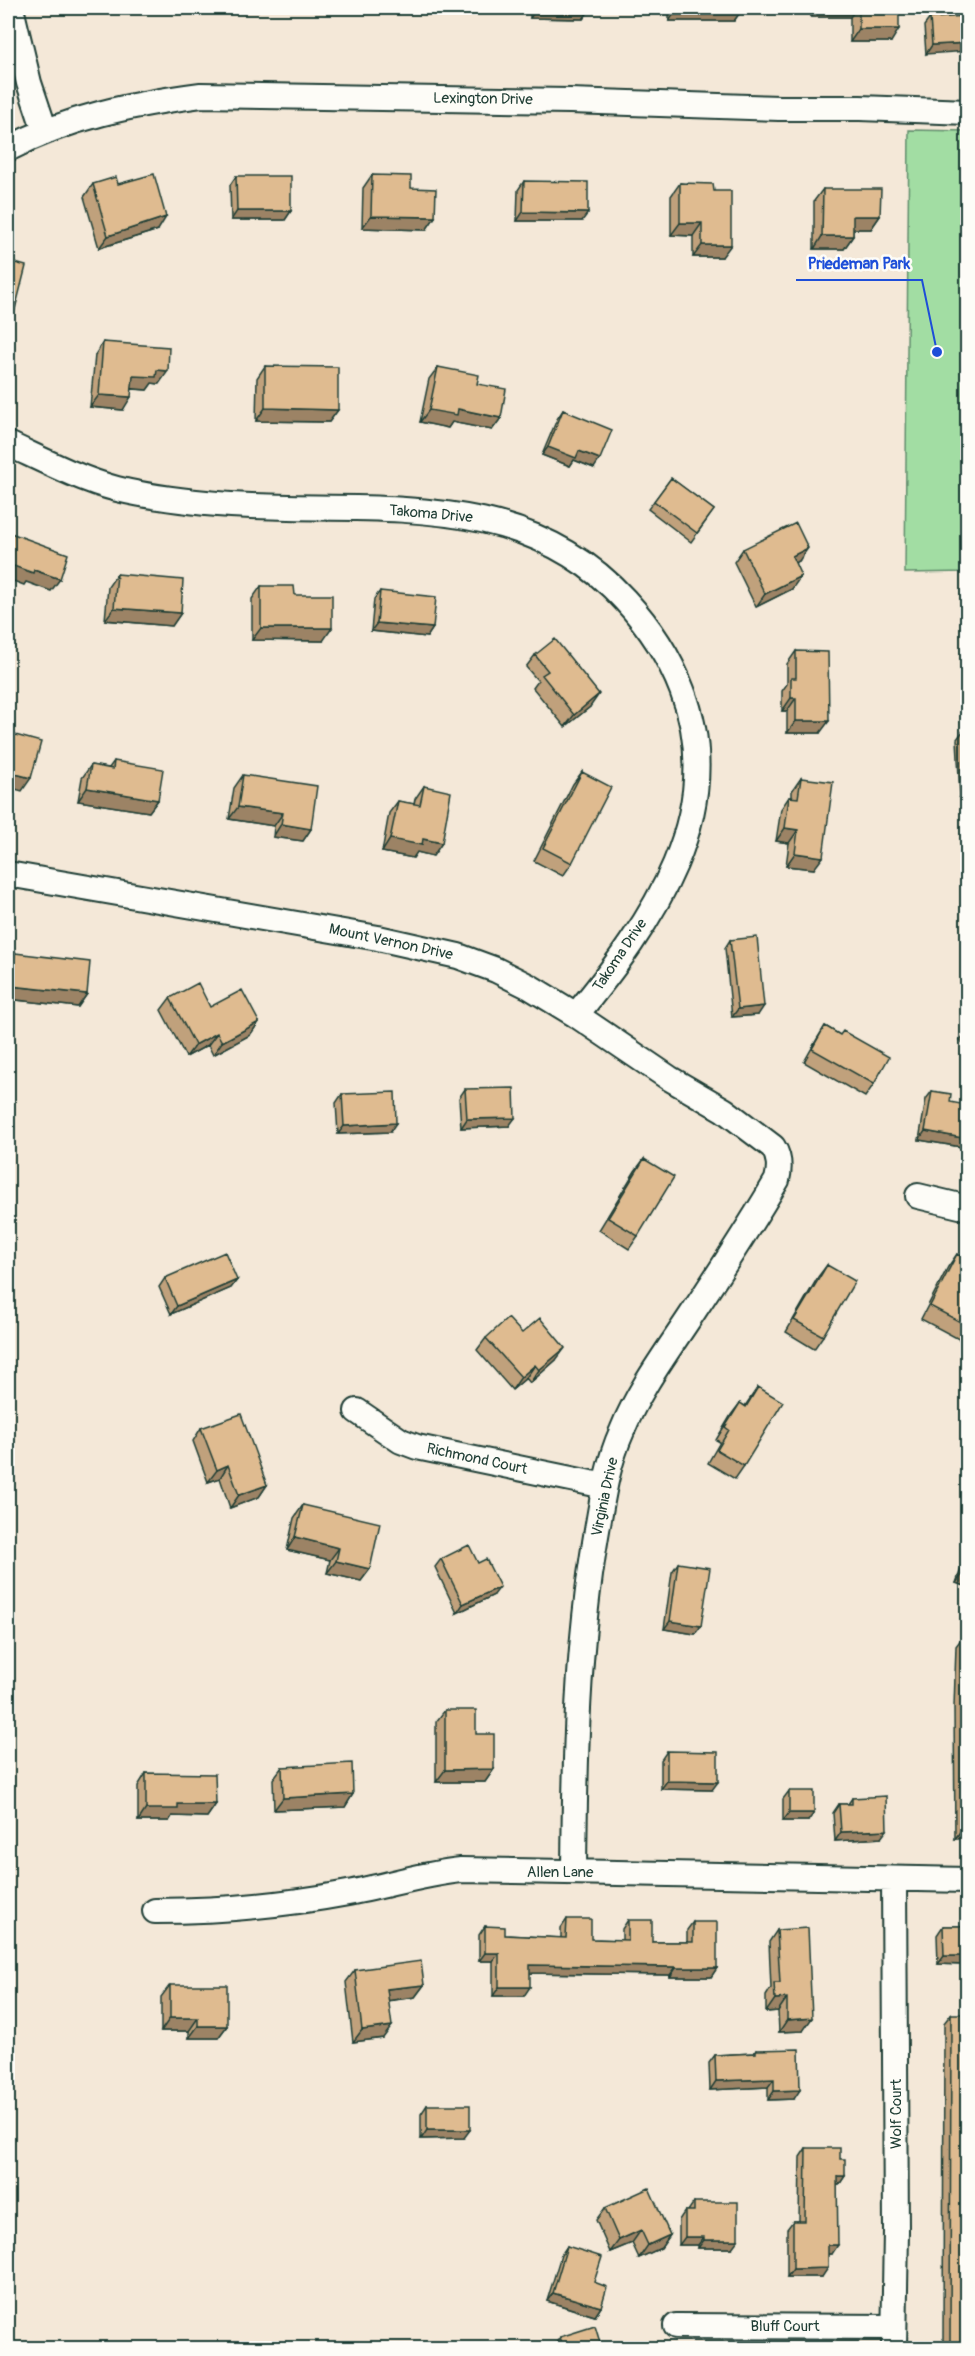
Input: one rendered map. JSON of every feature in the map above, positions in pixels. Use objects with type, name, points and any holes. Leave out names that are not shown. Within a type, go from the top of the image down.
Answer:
[{"type":"street","points":[[11,8],[29,83],[45,131]]},
{"type":"street","name":"Lexington Drive","points":[[8,149],[45,131],[103,112],[158,100],[211,94],[558,100],[968,112]]},
{"type":"street","name":"Takoma Drive","points":[[8,444],[115,489],[158,497],[208,504],[427,511],[483,519],[550,543],[589,567],[611,584],[655,636],[673,666],[687,703],[695,735],[698,783],[681,854],[666,884],[641,926],[602,983],[576,1015]]},
{"type":"street","name":"Mount Vernon Drive","points":[[8,874],[423,947],[458,956],[496,970],[530,987],[576,1015],[669,1078],[724,1110],[773,1147],[780,1168]]},
{"type":"street","name":"Virginia Drive","points":[[574,1871],[579,1693],[583,1641],[591,1567],[605,1486],[622,1430],[638,1398],[735,1249],[777,1180],[780,1168]]},
{"type":"street","points":[[918,1196],[968,1208]]},
{"type":"street","name":"Richmond Court","points":[[357,1412],[401,1441],[417,1447],[605,1486]]},
{"type":"street","name":"Allen Lane","points":[[155,1911],[204,1911],[289,1903],[351,1893],[432,1873],[451,1871],[574,1871],[968,1880]]},
{"type":"street","name":"Wolf Court","points":[[894,1880],[896,2231],[894,2338]]},
{"type":"street","name":"Bluff Court","points":[[676,2326],[894,2338]]},
{"type":"green space","points":[[909,130],[967,131],[967,572],[905,573]]},
{"type":"building","points":[[859,8],[899,8],[899,29],[859,29]]},
{"type":"building","points":[[968,16],[968,43],[932,45],[930,18]]},
{"type":"building","points":[[154,174],[166,217],[108,236],[93,184],[116,177],[118,184]]},
{"type":"building","points":[[372,175],[411,176],[411,188],[436,189],[435,217],[371,216]]},
{"type":"building","points":[[236,176],[291,176],[291,211],[237,211]]},
{"type":"building","points":[[524,181],[588,182],[588,213],[523,212]]},
{"type":"building","points":[[680,183],[713,184],[714,191],[731,191],[731,245],[702,245],[702,223],[680,223]]},
{"type":"building","points":[[823,189],[881,189],[880,216],[853,216],[853,236],[822,236]]},
{"type":"building","points":[[8,261],[26,266],[9,333],[8,333]]},
{"type":"building","points":[[103,342],[169,347],[168,371],[157,370],[156,377],[133,376],[131,397],[99,395]]},
{"type":"building","points":[[265,366],[338,367],[338,410],[265,408]]},
{"type":"building","points":[[438,367],[479,375],[477,384],[506,389],[501,418],[458,409],[457,415],[429,410]]},
{"type":"building","points":[[563,410],[612,430],[600,459],[579,451],[576,458],[548,447]]},
{"type":"building","points":[[671,478],[714,510],[697,533],[654,501]]},
{"type":"building","points":[[796,523],[808,548],[792,556],[801,576],[765,594],[743,549]]},
{"type":"building","points":[[8,532],[68,554],[60,579],[8,564]]},
{"type":"building","points":[[117,574],[183,580],[181,613],[114,608]]},
{"type":"building","points":[[261,586],[294,586],[295,595],[332,595],[332,628],[261,628]]},
{"type":"building","points":[[380,591],[436,597],[433,628],[377,623]]},
{"type":"building","points":[[555,639],[599,694],[574,715],[542,675],[548,671],[535,655]]},
{"type":"building","points":[[796,651],[828,652],[829,721],[796,721],[796,698],[791,698],[791,678],[796,678]]},
{"type":"building","points":[[968,726],[968,755],[966,727]]},
{"type":"building","points":[[8,733],[41,742],[31,778],[8,772]]},
{"type":"building","points":[[114,761],[163,769],[158,800],[87,788],[91,765],[113,769]]},
{"type":"building","points":[[582,772],[611,787],[572,863],[543,848]]},
{"type":"building","points":[[243,775],[317,786],[311,829],[281,824],[283,813],[238,807]]},
{"type":"building","points":[[801,778],[833,782],[823,857],[795,853],[798,830],[785,828],[789,797],[798,798]]},
{"type":"building","points":[[424,786],[451,792],[442,843],[423,839],[422,845],[390,839],[398,801],[420,805]]},
{"type":"building","points":[[757,937],[764,1006],[738,1009],[730,940]]},
{"type":"building","points":[[15,953],[90,962],[87,994],[11,986]]},
{"type":"building","points":[[198,983],[210,1007],[242,990],[259,1022],[222,1042],[217,1033],[195,1045],[170,998]]},
{"type":"building","points":[[825,1026],[840,1035],[843,1031],[889,1057],[874,1084],[812,1049]]},
{"type":"building","points":[[514,1088],[515,1118],[467,1119],[465,1089]]},
{"type":"building","points":[[932,1091],[951,1094],[950,1102],[966,1105],[964,1116],[968,1117],[968,1139],[925,1131]]},
{"type":"building","points":[[395,1092],[396,1123],[344,1126],[342,1094]]},
{"type":"building","points":[[644,1159],[674,1177],[638,1236],[608,1218]]},
{"type":"building","points":[[225,1252],[237,1280],[177,1306],[165,1278]]},
{"type":"building","points":[[957,1254],[968,1260],[968,1326],[930,1306]]},
{"type":"building","points":[[827,1265],[855,1281],[823,1336],[794,1320]]},
{"type":"building","points":[[508,1318],[522,1333],[540,1318],[565,1348],[539,1370],[535,1365],[521,1377],[486,1338]]},
{"type":"building","points":[[758,1387],[783,1402],[744,1466],[717,1450],[729,1430],[725,1427],[740,1403],[746,1407]]},
{"type":"building","points":[[241,1414],[267,1485],[239,1495],[228,1465],[217,1470],[201,1428]]},
{"type":"building","points":[[303,1505],[380,1523],[370,1569],[336,1561],[339,1548],[295,1537]]},
{"type":"building","points":[[469,1545],[478,1563],[486,1559],[500,1587],[463,1604],[441,1559]]},
{"type":"building","points":[[678,1563],[710,1568],[701,1626],[670,1621]]},
{"type":"building","points":[[965,1634],[968,1634],[968,1826],[964,1826],[962,1694]]},
{"type":"building","points":[[445,1710],[476,1710],[476,1734],[494,1734],[494,1769],[445,1770]]},
{"type":"building","points":[[667,1751],[718,1752],[718,1782],[667,1781]]},
{"type":"building","points":[[352,1763],[353,1794],[283,1798],[282,1767]]},
{"type":"building","points":[[146,1773],[215,1774],[216,1804],[178,1804],[178,1809],[146,1809]]},
{"type":"building","points":[[789,1791],[814,1791],[814,1813],[789,1813]]},
{"type":"building","points":[[886,1796],[887,1830],[841,1832],[839,1804],[852,1804],[852,1798]]},
{"type":"building","points":[[567,1919],[591,1919],[591,1939],[628,1940],[628,1920],[652,1920],[652,1942],[693,1942],[693,1922],[717,1922],[717,1968],[530,1965],[530,1987],[499,1987],[499,1953],[485,1953],[485,1926],[505,1927],[505,1935],[566,1938]]},
{"type":"building","points":[[943,1926],[968,1926],[968,1956],[944,1956]]},
{"type":"building","points":[[808,1928],[812,2018],[787,2020],[787,1998],[775,1999],[774,1983],[780,1983],[777,1930]]},
{"type":"building","points":[[421,1961],[424,1985],[387,1989],[392,2026],[362,2030],[355,1970]]},
{"type":"building","points":[[170,1985],[227,1985],[227,2026],[198,2026],[198,2018],[170,2018]]},
{"type":"building","points":[[951,2014],[968,2014],[968,2349],[950,2349]]},
{"type":"building","points":[[799,2049],[800,2090],[774,2091],[774,2079],[716,2081],[715,2055],[756,2053],[756,2050]]},
{"type":"building","points":[[427,2105],[470,2105],[470,2130],[427,2130]]},
{"type":"building","points":[[806,2148],[840,2148],[840,2159],[845,2159],[845,2176],[837,2176],[838,2245],[828,2245],[828,2268],[793,2269],[793,2221],[805,2221]]},
{"type":"building","points":[[649,2188],[670,2235],[648,2245],[641,2230],[619,2240],[605,2208]]},
{"type":"building","points":[[694,2202],[738,2202],[738,2240],[704,2240],[704,2237],[685,2237],[685,2211],[694,2211]]},
{"type":"building","points":[[567,2246],[602,2257],[594,2282],[607,2287],[601,2307],[553,2293]]},
{"type":"building","points":[[595,2326],[602,2349],[564,2349],[560,2337]]},
{"type":"place","name":"Priedeman Park","points":[[937,352]]}]
